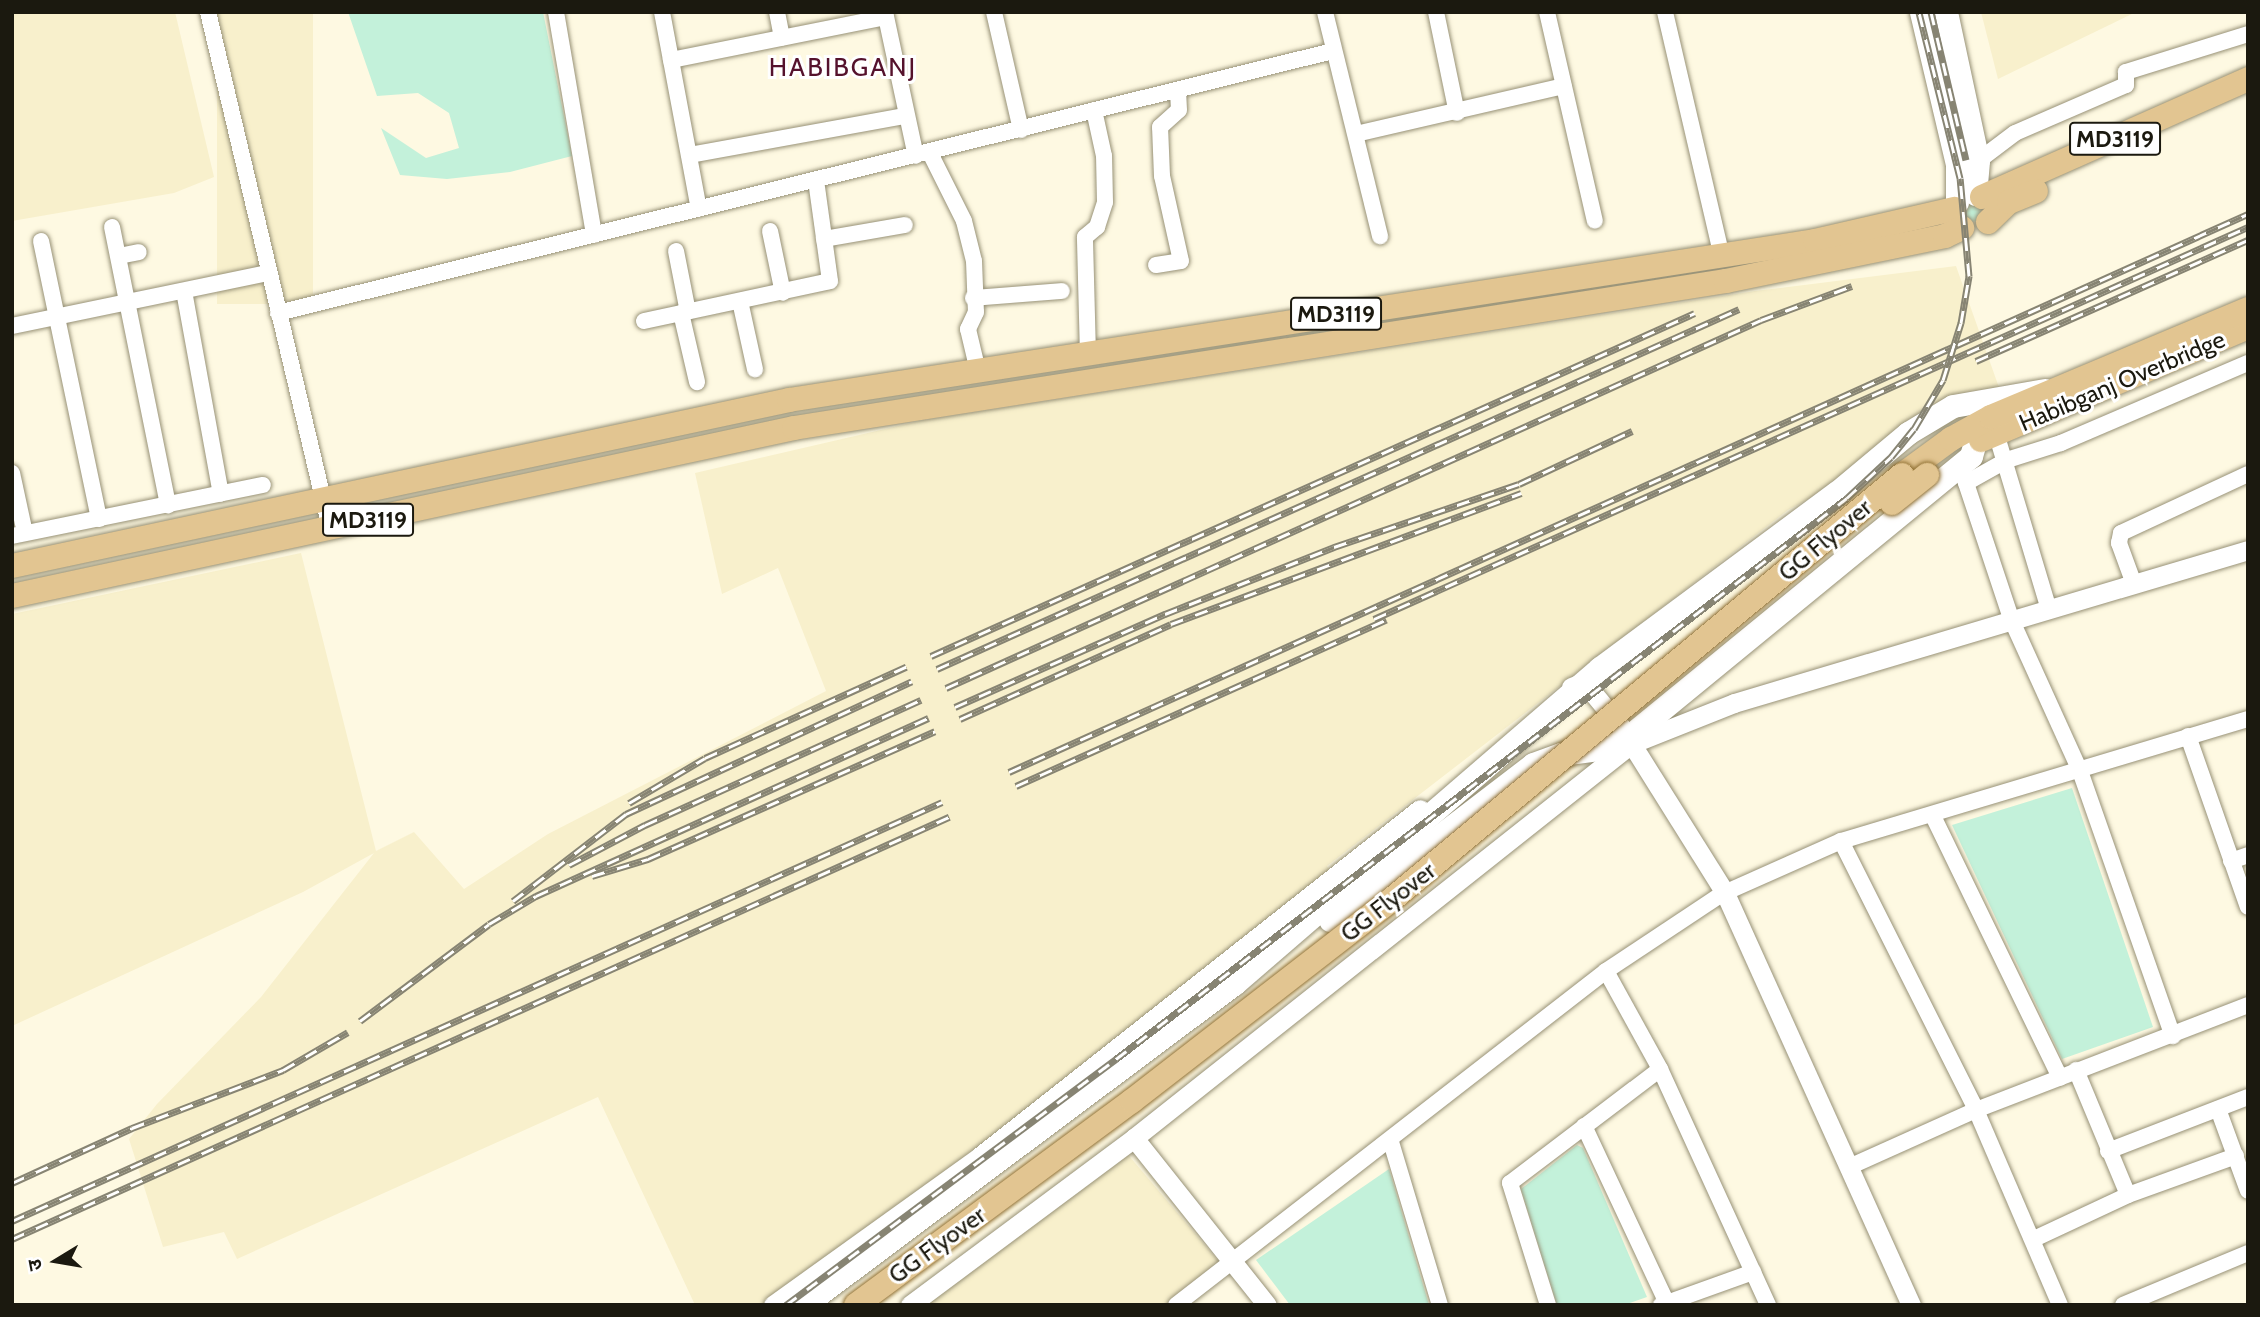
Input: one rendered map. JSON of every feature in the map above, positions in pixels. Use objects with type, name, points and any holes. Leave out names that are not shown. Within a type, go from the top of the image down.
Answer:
[{"type":"main road","points":[[1921,12],[1966,206]]},
{"type":"main road","points":[[1946,12],[1978,161],[1966,206]]},
{"type":"main road","name":"MD3119","points":[[12,566],[789,400],[1088,355],[1721,253],[1815,241],[1966,206],[2248,79]]},
{"type":"main road","name":"MD3119","points":[[1966,206],[1973,231],[1988,222],[2010,202],[2248,96]]},
{"type":"main road","name":"MD3119","points":[[12,596],[794,428],[1726,281],[1945,236],[1966,206]]},
{"type":"main road","points":[[1424,300],[1427,328]]},
{"type":"main road","name":"Habibganj Overbridge","points":[[1914,475],[1951,439],[2007,410],[2248,309]]},
{"type":"main road","name":"Habibganj Overbridge","points":[[1914,475],[1986,438],[2248,327]]},
{"type":"main road","points":[[804,1305],[1236,983],[1584,682],[1836,493],[1908,433],[1953,405],[2058,388]]},
{"type":"main road","points":[[823,1305],[1533,764],[1561,754],[1606,748],[1630,741],[1963,474],[1971,456],[1986,438]]},
{"type":"main road","name":"GG Flyover","points":[[856,1305],[1132,1101],[1423,875],[1914,475]]},
{"type":"main road","name":"GG Flyover","points":[[884,1305],[1380,929],[1914,475]]},
{"type":"street","points":[[208,12],[330,528]]},
{"type":"street","points":[[556,12],[594,235]]},
{"type":"street","points":[[662,12],[699,209]]},
{"type":"street","points":[[777,12],[782,38]]},
{"type":"street","points":[[994,12],[1021,130]]},
{"type":"street","points":[[1325,12],[1380,236]]},
{"type":"street","points":[[1436,12],[1457,113]]},
{"type":"street","points":[[1547,12],[1595,221]]},
{"type":"street","points":[[1665,12],[1721,253]]},
{"type":"street","points":[[671,60],[886,15],[905,116],[923,155],[964,221],[974,261],[973,298],[976,312],[968,329],[978,371]]},
{"type":"street","points":[[1978,161],[2015,133],[2126,85],[2126,72],[2248,34]]},
{"type":"street","points":[[278,313],[923,155],[1333,51]]},
{"type":"street","points":[[1356,134],[1457,113],[1564,86]]},
{"type":"street","points":[[1156,265],[1181,261],[1162,176],[1160,127],[1179,110],[1178,91]]},
{"type":"street","points":[[1088,355],[1085,237],[1097,227],[1105,202],[1104,156],[1094,110]]},
{"type":"street","points":[[690,155],[905,116]]},
{"type":"street","points":[[644,321],[830,281],[816,180]]},
{"type":"street","points":[[824,239],[905,225]]},
{"type":"street","points":[[112,227],[168,505]]},
{"type":"street","points":[[769,232],[783,293]]},
{"type":"street","points":[[41,241],[99,519]]},
{"type":"street","points":[[676,251],[696,382]]},
{"type":"street","points":[[119,256],[139,252]]},
{"type":"street","points":[[12,326],[268,273]]},
{"type":"street","points":[[184,290],[222,494]]},
{"type":"street","points":[[973,298],[1062,291]]},
{"type":"street","points":[[740,301],[755,369]]},
{"type":"street","points":[[2173,1036],[2080,771],[2012,621],[1963,474],[2061,443],[2248,363]]},
{"type":"street","points":[[1986,438],[2007,460],[2049,610]]},
{"type":"street","points":[[12,473],[18,535],[263,485]]},
{"type":"street","points":[[2134,584],[2119,544],[2121,533],[2248,474]]},
{"type":"street","points":[[910,1305],[1134,1138],[1630,741],[1698,715],[2248,550]]},
{"type":"street","points":[[773,1305],[980,1156],[1409,819],[1559,691],[1584,682],[1630,741],[1725,893],[1911,1305]]},
{"type":"street","points":[[1176,1305],[1391,1142],[1606,971],[1725,893],[1841,841],[1933,816],[2248,719]]},
{"type":"street","points":[[2188,736],[2248,907]]},
{"type":"street","points":[[1933,816],[2060,1077]]},
{"type":"street","points":[[1841,841],[1976,1110],[2034,1239],[2060,1305]]},
{"type":"street","points":[[2231,861],[2248,855]]},
{"type":"street","points":[[1606,971],[1660,1069],[1768,1305]]},
{"type":"street","points":[[1849,1167],[1976,1110],[2076,1070],[2173,1036],[2248,1004]]},
{"type":"street","points":[[1548,1305],[1510,1183],[1660,1069]]},
{"type":"street","points":[[2076,1070],[2128,1195]]},
{"type":"street","points":[[2108,1151],[2248,1097]]},
{"type":"street","points":[[2218,1109],[2248,1191]]},
{"type":"street","points":[[1584,1126],[1664,1304],[1753,1272]]},
{"type":"street","points":[[1134,1138],[1267,1305]]},
{"type":"street","points":[[1391,1142],[1440,1305]]},
{"type":"street","points":[[2034,1239],[2128,1195],[2236,1156]]},
{"type":"street","points":[[2123,1305],[2248,1254]]},
{"type":"shaded area","points":[[12,12],[175,12],[214,177],[174,193],[12,221]]},
{"type":"shaded area","points":[[217,12],[313,12],[313,304],[217,304]]},
{"type":"shaded area","points":[[1981,12],[2136,12],[1998,79]]},
{"type":"shaded area","points":[[1956,266],[2002,396],[1788,510],[1327,866],[1338,883],[793,1305],[695,1305],[598,1097],[237,1259],[224,1232],[163,1247],[129,1139],[157,1104],[261,997],[374,853],[303,892],[12,1026],[12,614],[301,553],[376,851],[414,832],[464,889],[548,834],[826,691],[778,568],[722,594],[695,473],[924,420],[1755,291]]},
{"type":"shaded area","points":[[1124,1150],[1220,1263],[1166,1305],[926,1305]]},
{"type":"green space","points":[[348,12],[543,12],[572,156],[510,172],[447,179],[400,175],[381,128],[426,158],[459,148],[449,113],[418,93],[377,96]]},
{"type":"green space","points":[[1972,204],[1978,207],[1981,213],[1978,219],[1972,222],[1966,219],[1963,213],[1966,207]]},
{"type":"green space","points":[[2072,788],[2153,1027],[2062,1059],[1952,825]]},
{"type":"green space","points":[[1577,1145],[1583,1148],[1647,1297],[1624,1305],[1557,1305],[1521,1189]]},
{"type":"green space","points":[[1389,1169],[1429,1305],[1290,1305],[1256,1260]]},
{"type":"railway","points":[[786,1305],[1116,1059],[1847,498],[1891,457],[1914,429],[1943,380],[1961,323],[1969,276],[1960,178],[1919,12]]},
{"type":"railway","points":[[1931,12],[1966,160]]},
{"type":"railway","points":[[1009,772],[2248,214]]},
{"type":"railway","points":[[1374,619],[2248,227]]},
{"type":"railway","points":[[1976,361],[2248,240]]},
{"type":"railway","points":[[946,688],[1761,320],[1852,286]]},
{"type":"railway","points":[[937,669],[1739,309]]},
{"type":"railway","points":[[931,656],[1695,313]]},
{"type":"railway","points":[[955,707],[1165,614],[1334,547],[1519,484],[1632,431]]},
{"type":"railway","points":[[960,719],[1171,624],[1521,493]]},
{"type":"railway","points":[[1016,786],[1386,620]]},
{"type":"railway","points":[[629,803],[705,758],[906,667]]},
{"type":"railway","points":[[513,901],[626,814],[912,681]]},
{"type":"railway","points":[[569,865],[645,825],[921,700]]},
{"type":"railway","points":[[360,1021],[489,924],[536,896],[929,718]]},
{"type":"railway","points":[[592,876],[648,859],[935,731]]},
{"type":"railway","points":[[12,1221],[942,802]]},
{"type":"railway","points":[[12,1239],[949,817]]},
{"type":"railway","points":[[12,1183],[132,1128],[283,1070],[348,1032]]},
{"type":"district","name":"HABIBGANJ","points":[[843,68]]}]
